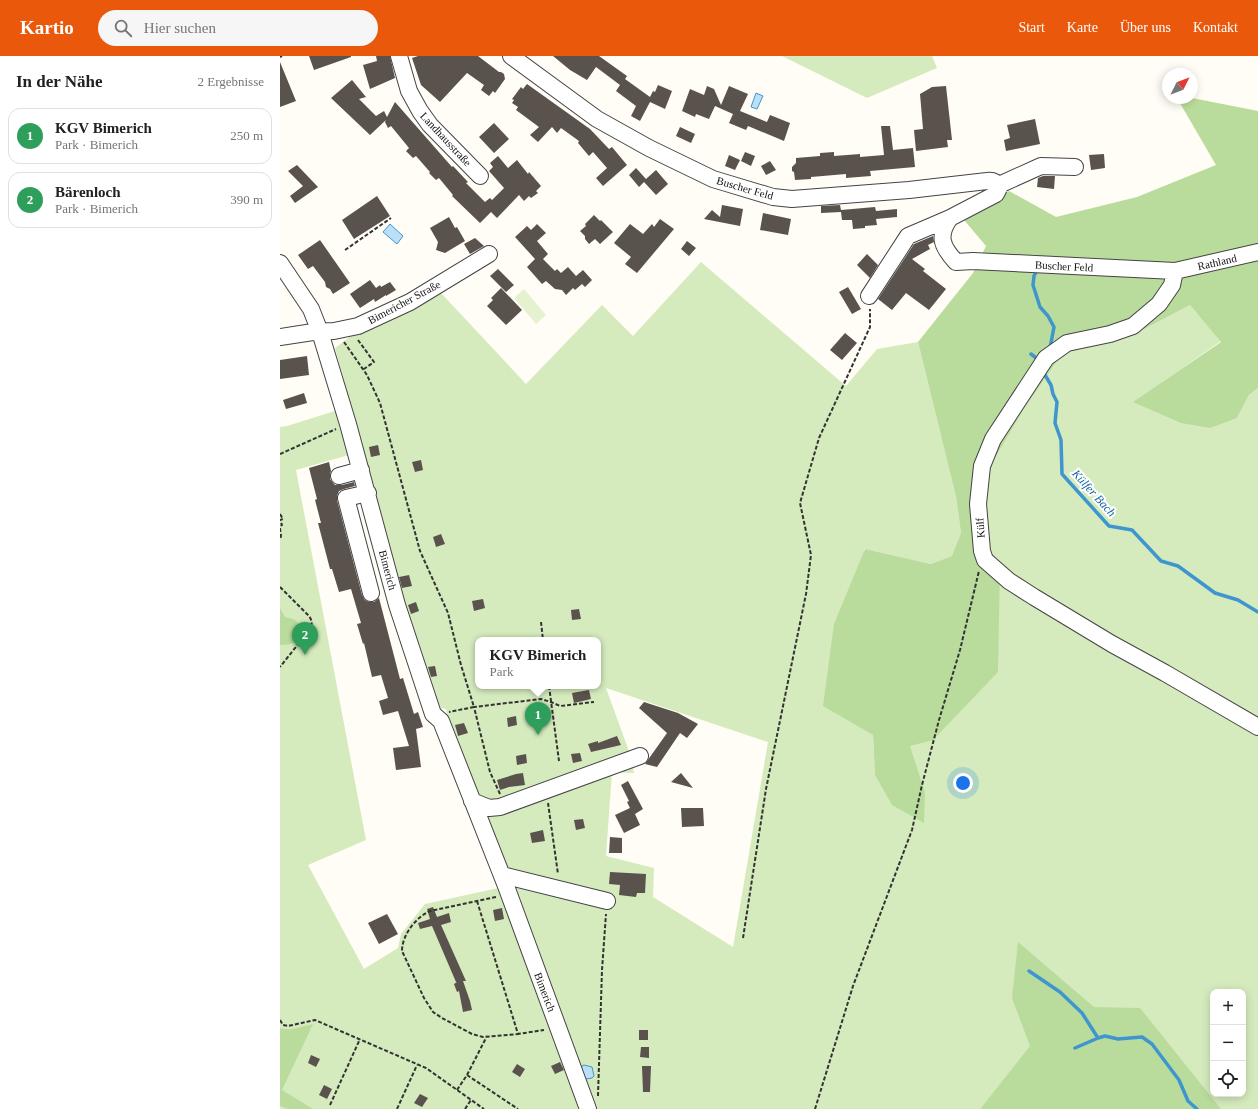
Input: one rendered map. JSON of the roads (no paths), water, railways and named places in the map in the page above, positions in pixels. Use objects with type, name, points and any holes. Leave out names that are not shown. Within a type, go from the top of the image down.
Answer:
[{"type":"street","name":"Landhausstraße","points":[[399,56],[409,92],[420,111],[430,125],[480,176]]},
{"type":"street","name":"Buscher Feld","points":[[511,56],[597,119],[649,148],[713,179],[773,197],[792,199],[909,190],[992,180],[998,185]]},
{"type":"street","points":[[870,296],[908,236],[950,218],[996,194],[999,188],[998,185],[1041,166],[1075,167]]},
{"type":"street","name":"Buscher Feld","points":[[950,218],[942,232],[943,245],[956,262],[973,261],[1175,271]]},
{"type":"street","name":"Rathland","points":[[1175,271],[1258,252]]},
{"type":"street","name":"Bimericher Straße","points":[[280,337],[358,326],[397,308],[489,254]]},
{"type":"street","points":[[280,263],[327,331]]},
{"type":"street","name":"Külf","points":[[1175,271],[1172,285],[1159,304],[1133,326],[1110,334],[1067,343],[1046,358],[993,439],[982,466],[978,504],[980,541],[985,560],[1009,580],[1040,601],[1258,727]]},
{"type":"street","name":"Bimerich","points":[[327,331],[348,424],[368,493],[397,605],[433,714],[441,720],[502,875],[559,1029],[593,1105]]},
{"type":"street","points":[[339,476],[361,470]]},
{"type":"street","points":[[368,493],[346,498],[371,593]]},
{"type":"street","points":[[472,801],[489,808],[500,807],[640,756]]},
{"type":"street","points":[[502,875],[607,901]]},
{"type":"water","points":[[756,93],[763,96],[757,109],[751,107]]},
{"type":"water","points":[[390,224],[403,236],[397,244],[383,232]]},
{"type":"water","points":[[584,1065],[592,1067],[594,1076],[592,1078],[586,1079],[583,1075],[581,1068]]},
{"type":"waterway","name":"Külfer Bach","points":[[1037,270],[1034,276],[1033,285],[1040,307],[1048,316],[1054,327],[1050,348]]},
{"type":"waterway","name":"Külfer Bach","points":[[1031,354],[1040,361]]},
{"type":"waterway","name":"Külfer Bach","points":[[1045,375],[1051,385],[1057,402],[1055,423],[1061,440],[1062,474],[1109,526],[1132,530],[1161,561],[1178,566],[1215,593],[1238,600],[1258,612]]},
{"type":"waterway","points":[[1029,971],[1060,992],[1082,1013],[1098,1038],[1105,1036],[1118,1039],[1142,1037],[1152,1044],[1179,1080],[1188,1101],[1197,1109]]},
{"type":"waterway","points":[[1075,1048],[1098,1038]]},
{"type":"place","name":"Bärenloch","points":[[305,655]]},
{"type":"place","name":"KGV Bimerich","points":[[538,735]]}]
